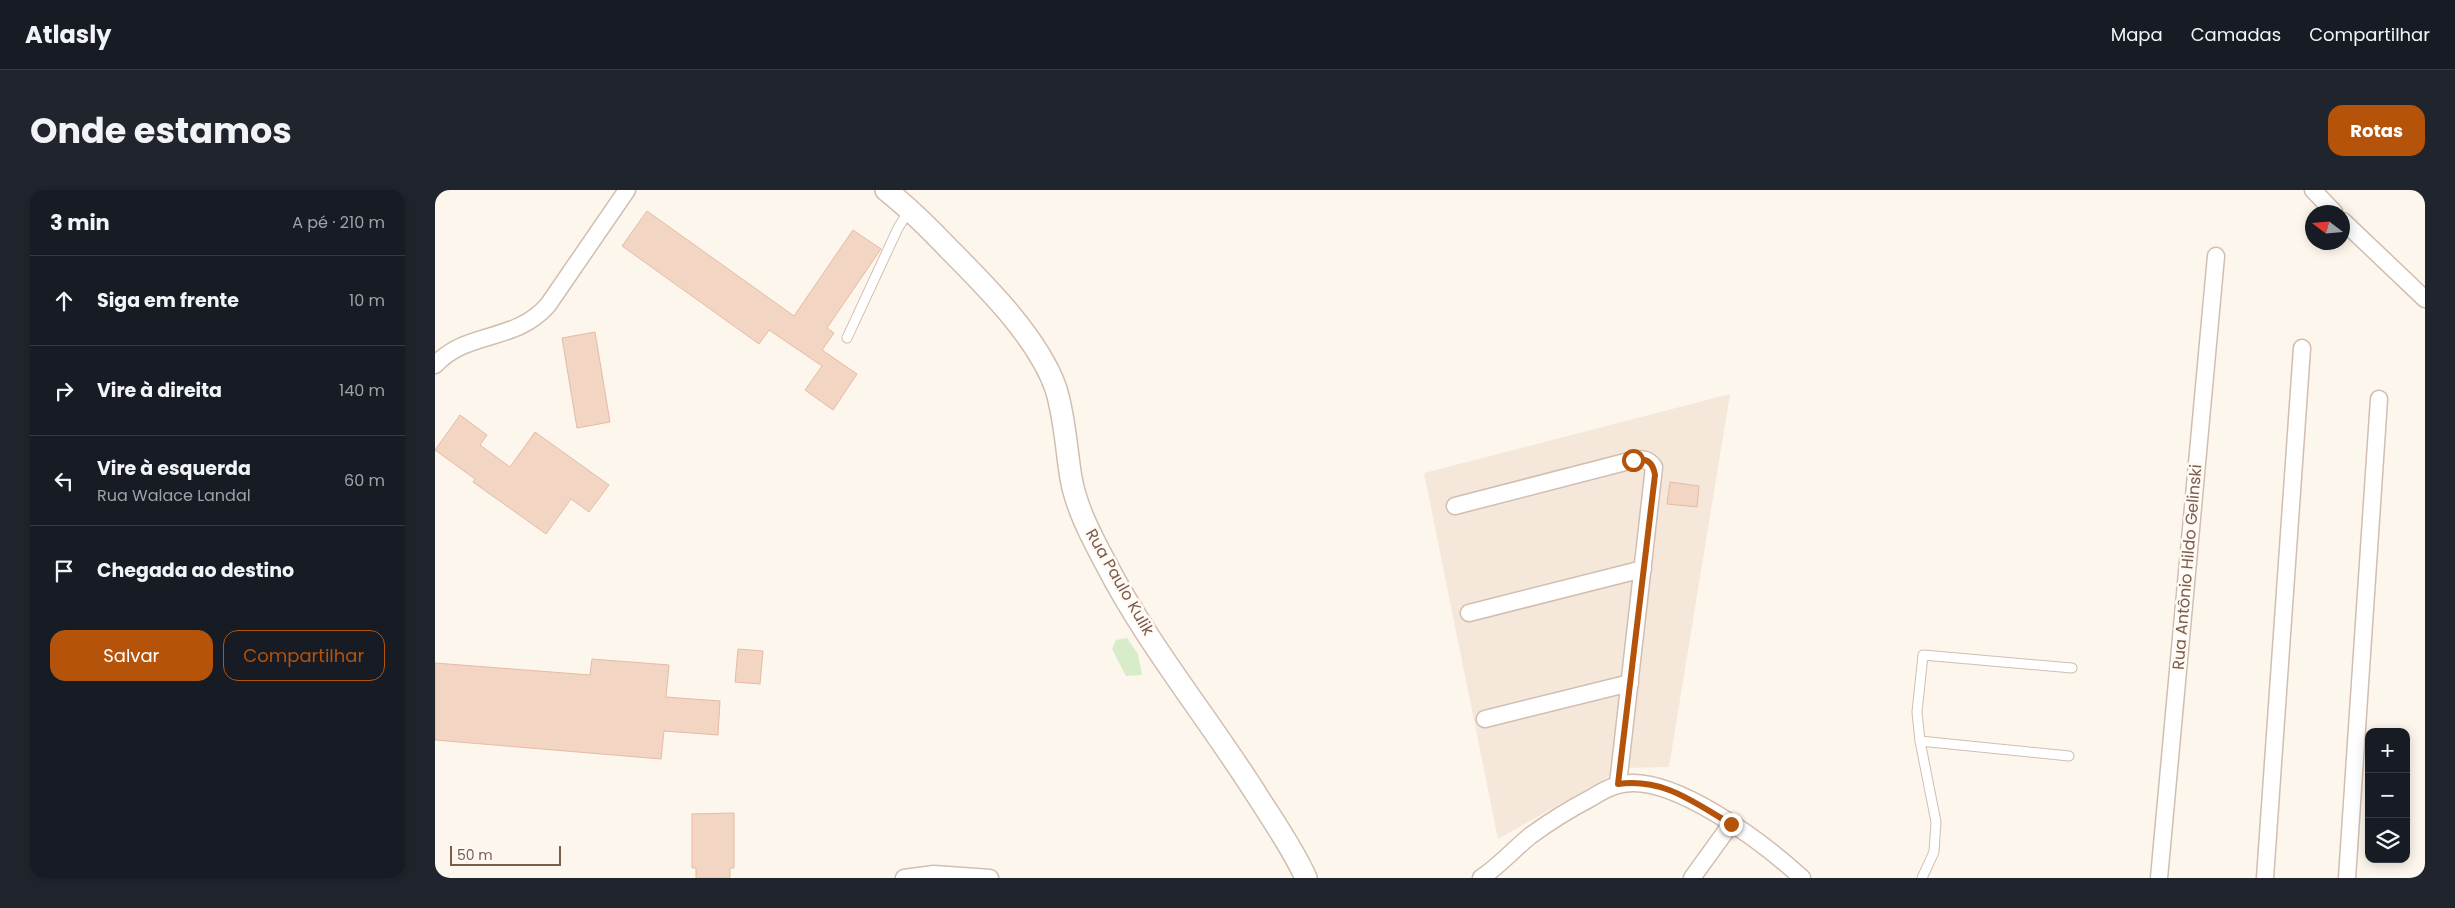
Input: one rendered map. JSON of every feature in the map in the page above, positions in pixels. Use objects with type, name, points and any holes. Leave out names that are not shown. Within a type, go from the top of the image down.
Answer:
[{"type":"street","points":[[435,365],[453,350],[466,344],[512,330],[534,320],[548,305],[627,190]]},
{"type":"street","name":"Rua Paulo Kulik","points":[[886,190],[910,209],[992,293],[1041,357],[1056,388],[1061,406],[1071,480],[1077,500],[1105,562],[1144,627],[1286,840],[1306,878]]},
{"type":"street","points":[[2313,190],[2327,205]]},
{"type":"street","points":[[2350,228],[2425,299]]},
{"type":"street","name":"Rua Antônio Hildo Gelinski","points":[[2159,878],[2216,256]]},
{"type":"street","points":[[2265,878],[2302,348]]},
{"type":"street","points":[[2347,878],[2379,399]]},
{"type":"street","points":[[1455,506],[1641,458],[1649,461],[1654,467],[1655,475],[1618,784]]},
{"type":"street","points":[[1469,613],[1643,569]]},
{"type":"street","points":[[1485,719],[1630,683]]},
{"type":"street","points":[[1481,878],[1550,822],[1581,803],[1618,784],[1649,783],[1667,788],[1731,824],[1768,849],[1801,878]]},
{"type":"street","points":[[1692,878],[1731,824]]},
{"type":"street","points":[[903,878],[934,874],[990,878]]},
{"type":"lane","points":[[847,338],[898,228],[910,209]]},
{"type":"lane","points":[[1922,878],[1934,852],[1936,822],[1919,741],[1917,712],[1923,655],[2072,668]]},
{"type":"lane","points":[[1919,741],[2069,756]]},
{"type":"shaded area","points":[[1730,394],[1669,767],[1624,768],[1498,839],[1424,473]]},
{"type":"green space","points":[[1127,638],[1138,654],[1142,675],[1126,676],[1112,649],[1116,640]]},
{"type":"building","points":[[647,211],[794,316],[853,230],[881,249],[827,328],[834,333],[822,350],[857,374],[833,410],[805,390],[822,366],[769,330],[759,344],[622,246]]},
{"type":"building","points":[[595,332],[610,422],[577,428],[562,338]]},
{"type":"building","points":[[460,415],[487,435],[480,445],[510,467],[535,432],[609,485],[589,512],[571,499],[546,534],[473,482],[475,479],[435,450]]},
{"type":"building","points":[[1670,482],[1699,486],[1697,507],[1667,504]]},
{"type":"building","points":[[738,649],[763,651],[760,684],[735,682]]},
{"type":"building","points":[[592,659],[669,665],[666,697],[720,701],[718,735],[664,731],[661,759],[435,740],[435,663],[590,675]]},
{"type":"building","points":[[734,813],[734,868],[730,868],[730,878],[696,878],[696,868],[692,868],[692,814]]},
{"type":"route","points":[[1633,460],[1641,458],[1649,461],[1654,467],[1655,475],[1618,784],[1649,783],[1667,788],[1731,824]]}]
